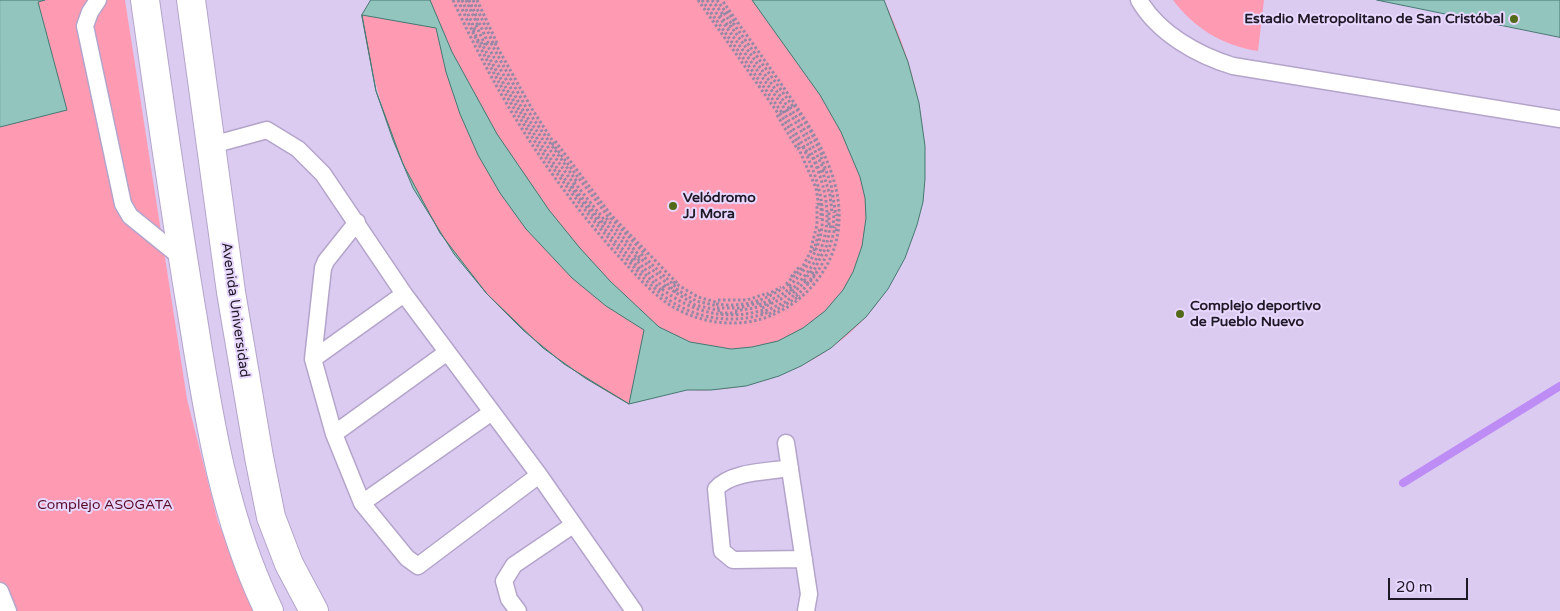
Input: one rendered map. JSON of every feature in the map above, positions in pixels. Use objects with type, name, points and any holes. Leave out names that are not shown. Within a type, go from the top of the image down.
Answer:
[{"type":"street","points":[[146,0],[183,259],[216,454],[231,515],[251,574],[269,611]]},
{"type":"street","name":"Avenida Universidad","points":[[191,0],[243,370],[271,517],[289,564],[314,611]]},
{"type":"lane","points":[[98,0],[90,12],[85,26],[123,204],[130,216],[183,259]]},
{"type":"lane","points":[[1139,0],[1151,19],[1170,34],[1212,58],[1233,66],[1560,119]]},
{"type":"lane","points":[[212,145],[267,130],[298,149],[323,174],[404,294],[446,353],[539,475],[634,611]]},
{"type":"lane","points":[[357,222],[326,261],[323,268],[313,359],[334,434],[362,503],[407,558],[418,566],[539,475]]},
{"type":"lane","points":[[313,359],[404,294]]},
{"type":"lane","points":[[334,434],[446,353]]},
{"type":"lane","points":[[362,503],[492,412]]},
{"type":"lane","points":[[786,443],[809,594],[806,611]]},
{"type":"lane","points":[[790,468],[734,478],[722,482],[716,489],[722,551],[733,560],[804,559]]},
{"type":"lane","points":[[518,611],[509,599],[504,581],[514,565],[573,525]]},
{"type":"lane","points":[[0,591],[8,611]]},
{"type":"path","points":[[465,0],[494,80],[541,156],[596,228],[666,300],[701,317],[734,321],[762,316],[778,310],[809,287],[830,254],[836,233],[838,211],[831,178],[810,130],[709,0]]},
{"type":"path","points":[[465,0],[506,73],[553,149],[578,184],[636,252],[671,286],[692,299],[719,307],[748,306],[767,300],[784,290],[805,270],[820,240],[824,206],[818,182],[798,137],[709,0]]},
{"type":"path","points":[[465,0],[478,37],[522,116],[572,190],[601,224],[656,282],[679,301],[708,313],[734,315],[755,312],[775,305],[804,283],[817,266],[826,247],[832,211],[826,180],[805,133],[709,0]]},
{"type":"path","points":[[465,0],[507,62],[533,108],[584,181],[629,235],[672,278],[690,292],[716,300],[747,300],[777,288],[791,277],[803,263],[813,243],[817,225],[815,193],[801,156],[709,0]]},
{"type":"green space","name":"Complejo ASOGATA","points":[[45,0],[125,0],[187,399],[218,522],[256,611],[0,611],[0,127],[66,110],[38,2]]},
{"type":"green space","name":"Velódromo JJ Mora","points":[[371,0],[884,0],[900,37],[912,75],[921,114],[925,153],[923,191],[915,229],[901,266],[879,301],[850,333],[827,351],[801,366],[760,382],[731,388],[681,391],[629,404],[575,371],[527,333],[484,290],[448,243],[417,192],[392,136],[374,77],[362,15]]},
{"type":"green space","points":[[1173,0],[1264,0],[1258,51],[1233,45],[1210,34],[1190,19]]},
{"type":"building","points":[[0,0],[45,0],[38,2],[67,110],[0,127]]},
{"type":"building","points":[[371,0],[430,0],[452,52],[497,134],[549,210],[579,247],[610,281],[659,327],[690,342],[731,349],[752,347],[778,341],[803,328],[825,311],[843,290],[853,272],[862,246],[866,218],[865,198],[860,177],[841,132],[820,95],[752,0],[884,0],[908,62],[919,103],[925,146],[923,202],[905,258],[888,289],[866,317],[831,348],[801,366],[779,376],[746,386],[711,390],[687,390],[629,404],[564,364],[524,331],[487,294],[440,233],[403,164],[376,91],[362,15]]},
{"type":"building","name":"Estadio Metropolitano de San Cristóbal","points":[[1377,0],[1560,0],[1560,37]]},
{"type":"building","points":[[362,15],[436,28],[446,72],[460,114],[478,155],[500,193],[526,229],[572,278],[606,306],[644,330],[629,404],[585,378],[543,348],[487,294],[454,254],[413,188],[393,140],[376,91]]},
{"type":"waterway","points":[[1403,483],[1560,386]]},
{"type":"place","name":"Estadio Metropolitano de San Cristóbal","points":[[1514,19]]},
{"type":"place","name":"Velódromo JJ Mora","points":[[673,206]]},
{"type":"place","name":"Complejo deportivo de Pueblo Nuevo","points":[[1180,314]]}]
